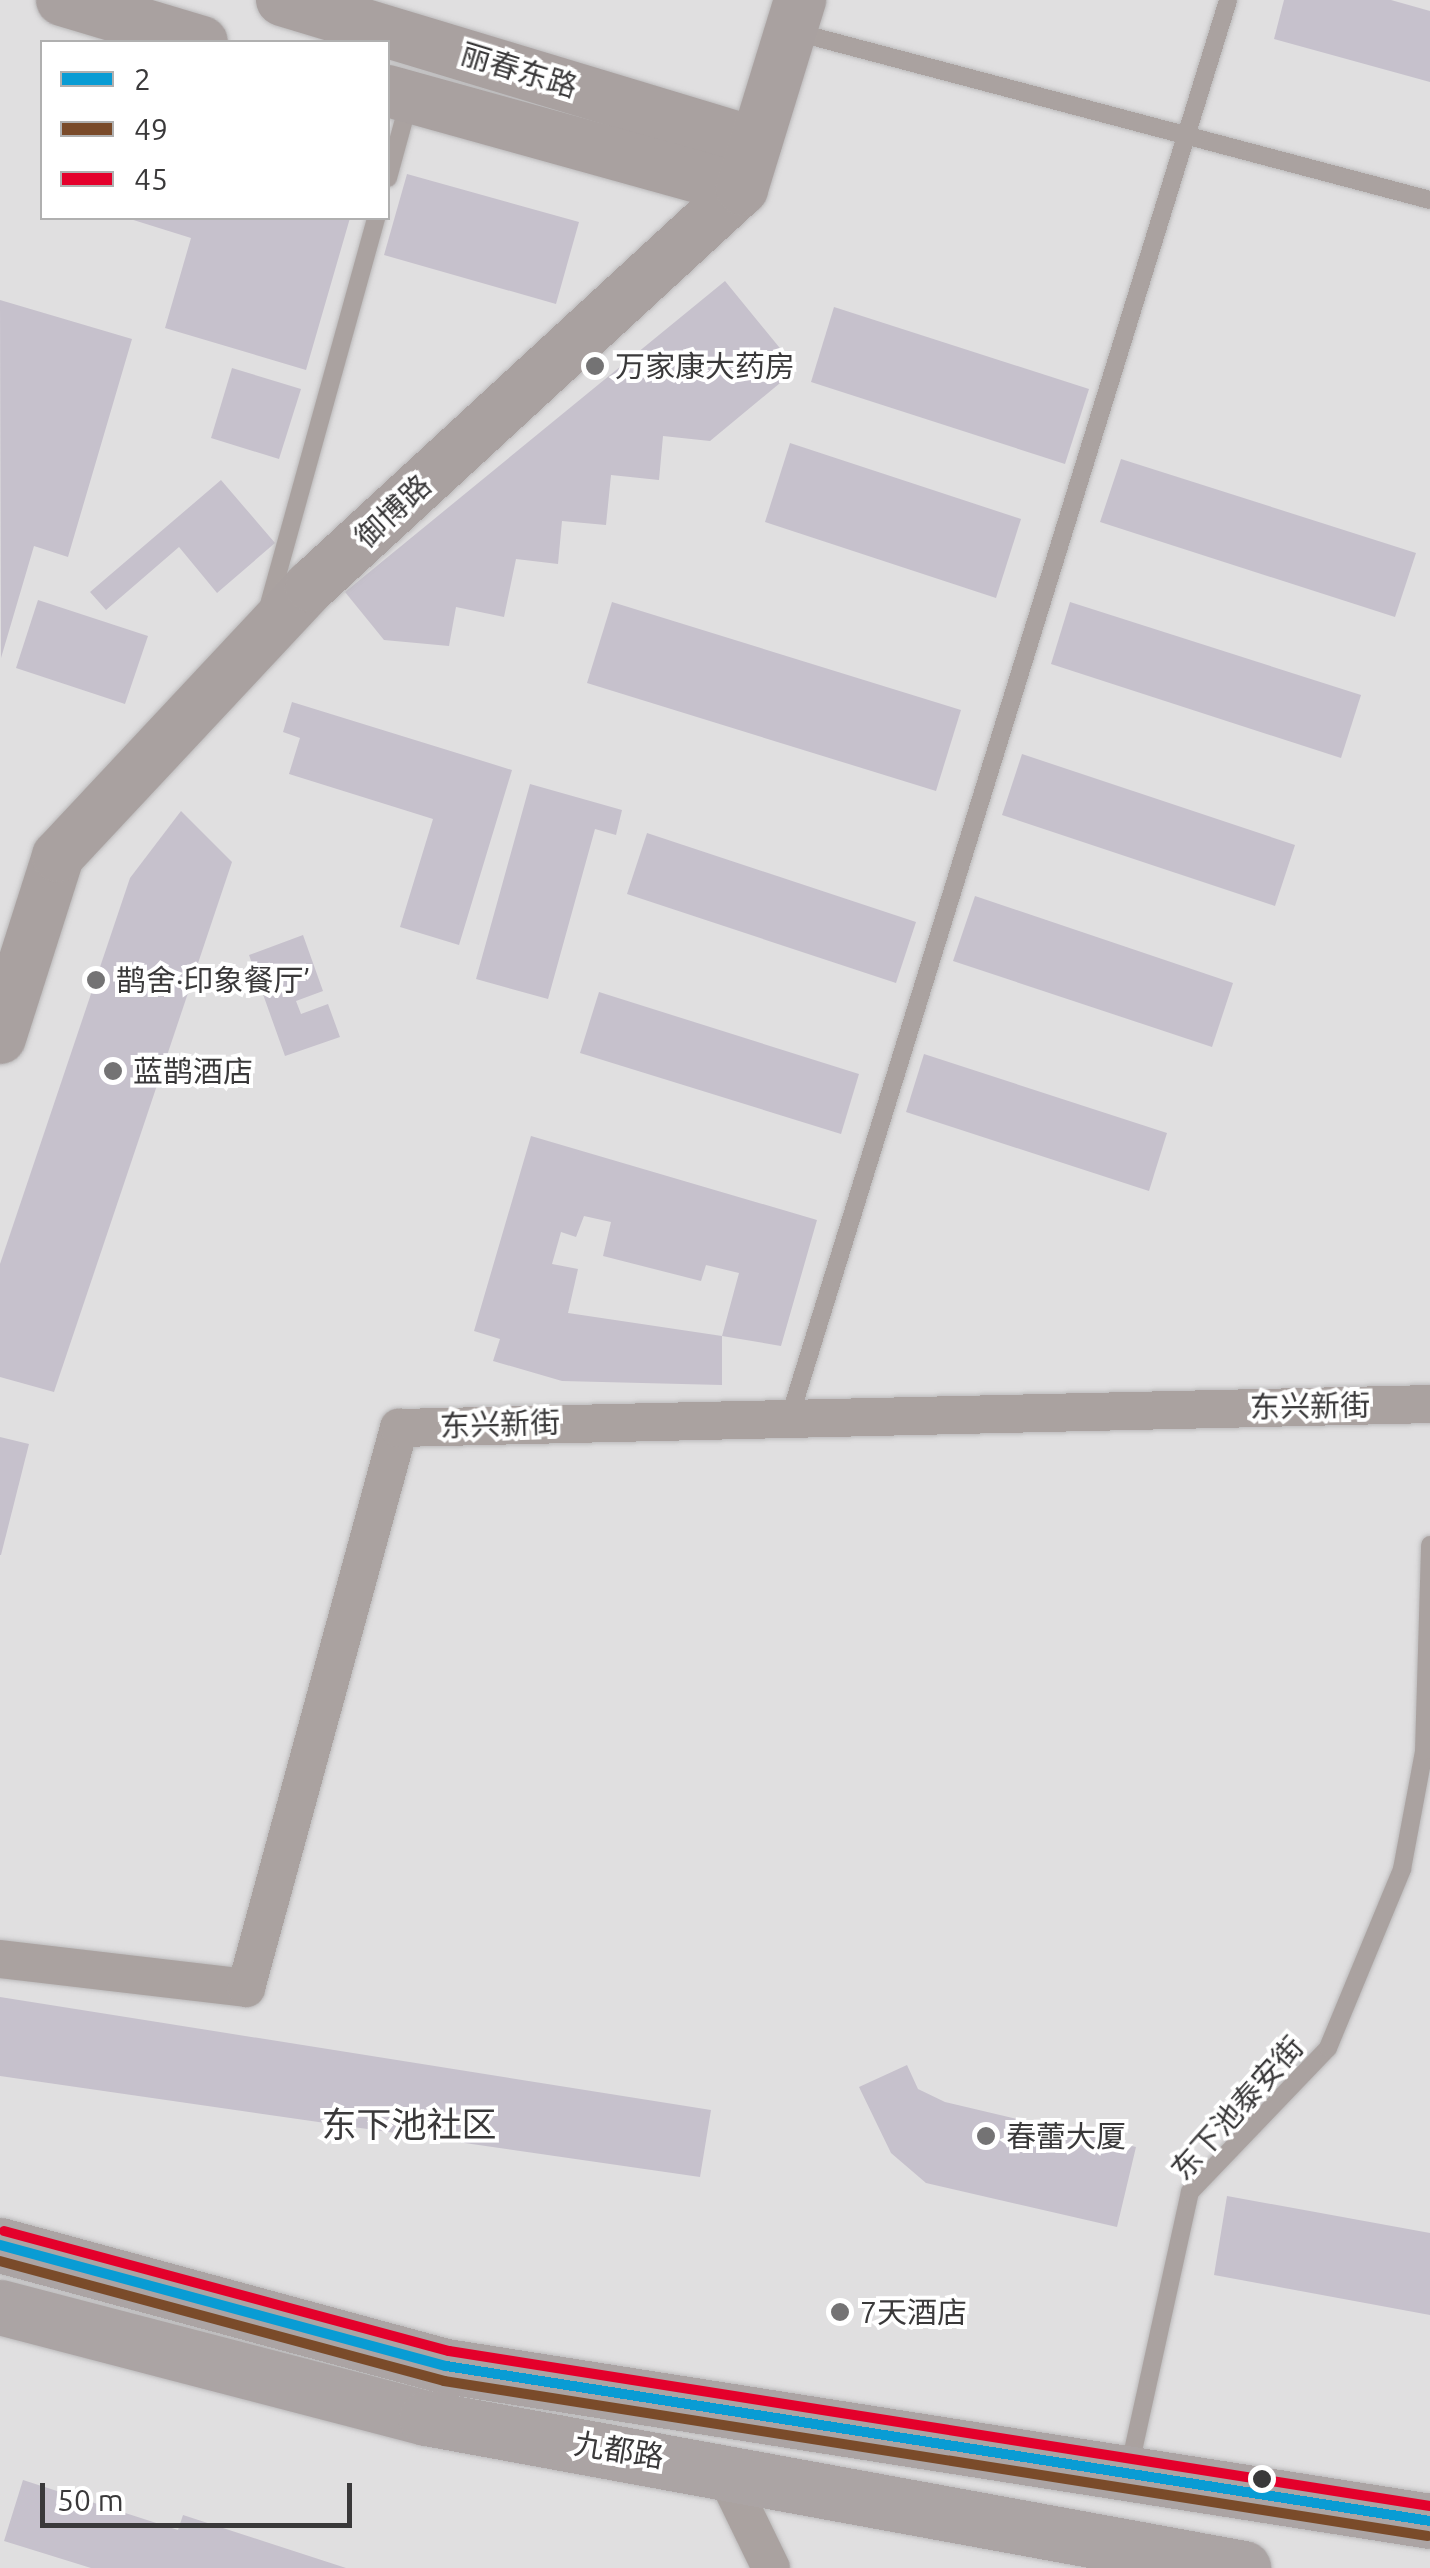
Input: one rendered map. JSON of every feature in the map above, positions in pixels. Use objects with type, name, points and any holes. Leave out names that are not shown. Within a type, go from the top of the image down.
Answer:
[{"type":"main road","name":"九都路","points":[[0,2245],[446,2366],[1127,2480],[1430,2520]]},
{"type":"main road","name":"九都路","points":[[0,2307],[426,2418],[722,2467],[1243,2568]]},
{"type":"street","points":[[62,0],[195,40]]},
{"type":"street","name":"丽春东路","points":[[282,0],[354,40]]},
{"type":"street","name":"御博路","points":[[0,1038],[58,856],[258,642],[749,166],[796,15]]},
{"type":"street","name":"丽春东路","points":[[390,60],[413,73],[749,166]]},
{"type":"street","name":"东兴新街","points":[[0,1960],[246,1988],[398,1428],[792,1413],[1430,1404]]},
{"type":"street","points":[[722,2467],[771,2568]]},
{"type":"lane","points":[[792,1413],[1228,0]]},
{"type":"lane","points":[[796,15],[1184,141],[1430,200]]},
{"type":"lane","points":[[390,170],[413,73]]},
{"type":"lane","points":[[258,642],[375,220]]},
{"type":"lane","name":"东下池泰安街","points":[[1127,2480],[1190,2192],[1328,2048],[1402,1869],[1424,1752],[1430,1545]]},
{"type":"building","points":[[1284,0],[1391,0],[1430,11],[1430,82],[1274,39]]},
{"type":"building","points":[[407,174],[579,222],[556,304],[384,255]]},
{"type":"building","points":[[133,220],[349,220],[306,370],[165,328],[191,238]]},
{"type":"building","points":[[725,281],[797,369],[710,441],[663,436],[659,480],[611,475],[606,525],[562,521],[558,564],[516,559],[504,617],[456,607],[449,646],[384,640],[345,592]]},
{"type":"building","points":[[0,300],[132,339],[68,557],[34,546],[1,658]]},
{"type":"building","points":[[834,307],[1089,389],[1065,464],[811,382]]},
{"type":"building","points":[[232,368],[301,389],[279,459],[211,438]]},
{"type":"building","points":[[790,443],[1021,519],[996,598],[765,522]]},
{"type":"building","points":[[1121,459],[1416,553],[1395,617],[1100,522]]},
{"type":"building","points":[[221,480],[275,543],[217,593],[179,547],[106,610],[90,592]]},
{"type":"building","points":[[38,600],[148,636],[125,704],[16,668]]},
{"type":"building","points":[[612,602],[961,710],[936,791],[587,683]]},
{"type":"building","points":[[1070,602],[1361,695],[1341,758],[1051,664]]},
{"type":"building","points":[[292,702],[512,770],[459,945],[400,927],[433,819],[289,774],[300,738],[283,732]]},
{"type":"building","points":[[1022,754],[1295,845],[1275,906],[1002,815]]},
{"type":"building","points":[[530,784],[622,810],[616,835],[595,829],[548,999],[476,979]]},
{"type":"building","name":"蓝鹊酒店","points":[[181,811],[232,862],[54,1392],[0,1377],[0,1264],[130,878]]},
{"type":"building","points":[[647,833],[916,922],[896,983],[627,894]]},
{"type":"building","points":[[975,896],[1233,983],[1212,1047],[953,961]]},
{"type":"building","points":[[303,935],[323,991],[296,1001],[301,1014],[328,1004],[340,1037],[285,1056],[249,955]]},
{"type":"building","points":[[599,992],[859,1074],[841,1134],[580,1053]]},
{"type":"building","points":[[924,1054],[1167,1133],[1149,1191],[906,1112]]},
{"type":"building","points":[[531,1136],[817,1220],[781,1346],[722,1336],[722,1385],[562,1381],[493,1361],[500,1339],[474,1331]],"holes":[[[584,1216],[611,1222],[603,1256],[701,1281],[706,1265],[739,1273],[722,1336],[568,1313],[578,1269],[552,1264],[561,1232],[576,1237]]]},
{"type":"building","points":[[0,1437],[29,1444],[1,1555],[0,1555]]},
{"type":"building","points":[[0,1997],[711,2110],[700,2177],[0,2076]]},
{"type":"building","name":"春蕾大厦","points":[[907,2065],[918,2089],[945,2102],[1136,2147],[1117,2227],[926,2183],[891,2153],[859,2087]]},
{"type":"building","points":[[1227,2196],[1430,2233],[1430,2315],[1214,2275]]},
{"type":"building","points":[[23,2480],[178,2530],[183,2515],[346,2568],[91,2568],[4,2541]]},
{"type":"transit line","name":"45","points":[[4,2231],[449,2351],[1430,2506]]},
{"type":"transit line","name":"2","points":[[0,2245],[446,2366],[1430,2521]]},
{"type":"transit line","name":"49","points":[[0,2261],[444,2381],[1428,2536]]},
{"type":"place","name":"万家康大药房","points":[[595,366]]},
{"type":"place","name":"鹊舍·印象餐厅’","points":[[96,980]]},
{"type":"place","name":"蓝鹊酒店","points":[[113,1071]]},
{"type":"place","name":"春蕾大厦","points":[[986,2136]]},
{"type":"place","name":"7天酒店","points":[[840,2312]]},
{"type":"district","name":"东下池社区","points":[[409,2124]]}]
